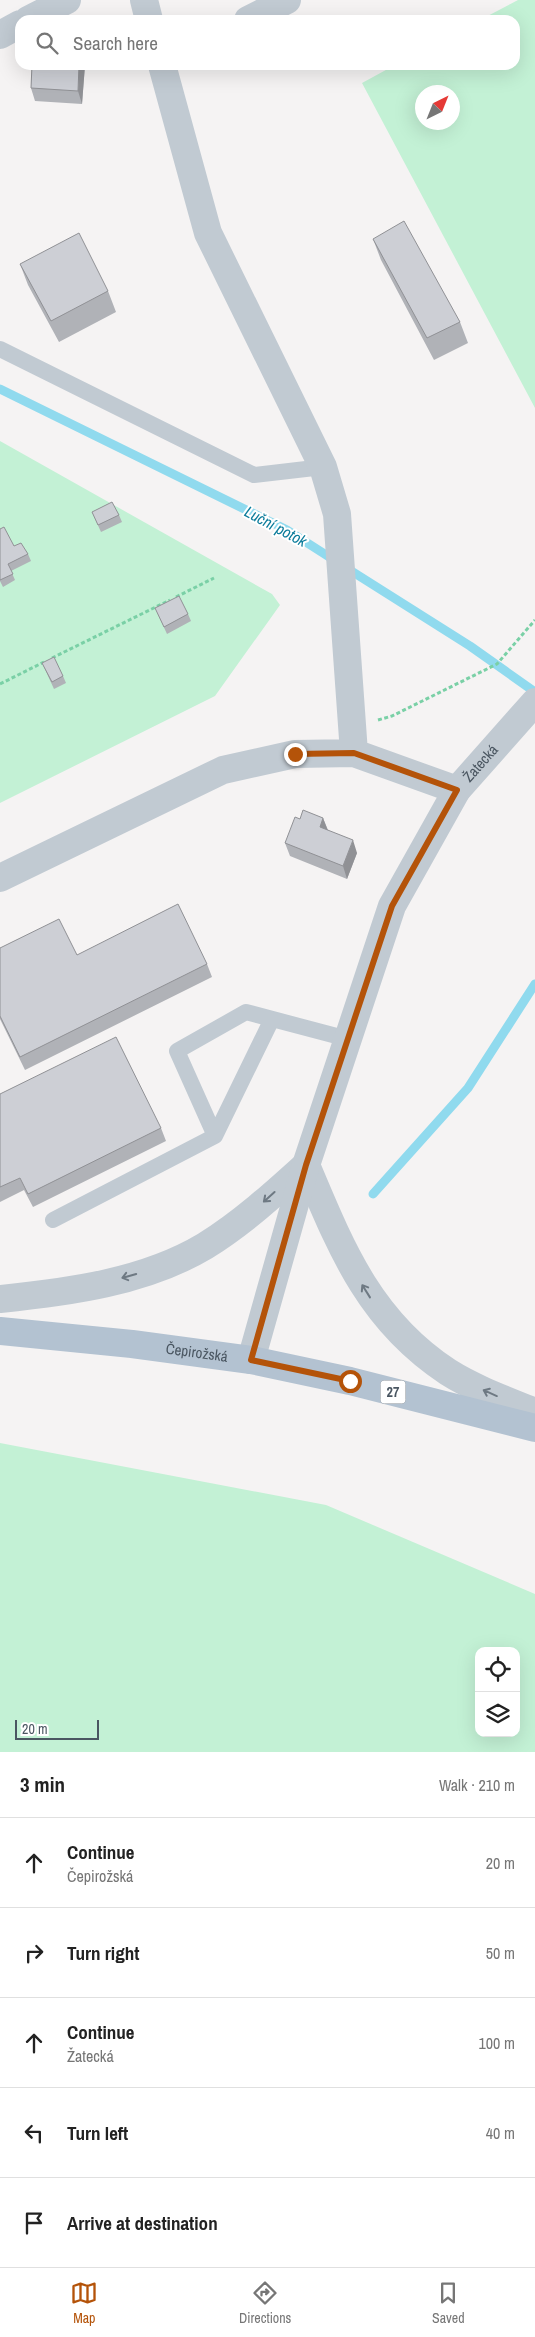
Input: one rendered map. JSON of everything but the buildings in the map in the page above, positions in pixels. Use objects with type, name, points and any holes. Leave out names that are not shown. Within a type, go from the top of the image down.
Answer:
[{"type":"main road","name":"Čepirožská","points":[[0,1331],[132,1344],[251,1360],[350,1381],[535,1428]]},
{"type":"street","points":[[38,15],[67,0]]},
{"type":"street","points":[[144,0],[148,15]]},
{"type":"street","points":[[258,15],[287,0]]},
{"type":"street","points":[[0,35],[15,27]]},
{"type":"street","points":[[163,70],[208,233],[323,467],[337,514],[353,740]]},
{"type":"street","name":"Žatecká","points":[[251,1360],[306,1165],[392,906],[457,790],[531,706]]},
{"type":"street","points":[[0,878],[223,770],[353,740],[457,790]]},
{"type":"street","points":[[0,1299],[45,1295],[108,1282],[157,1268],[204,1246],[252,1213],[306,1165],[347,1260],[374,1304],[410,1343],[449,1372],[487,1392],[535,1412]]},
{"type":"lane","points":[[0,349],[254,475],[323,467]]},
{"type":"lane","points":[[215,1136],[176,1052],[246,1012],[348,1039]]},
{"type":"lane","points":[[53,1220],[215,1136],[272,1019]]},
{"type":"path","points":[[0,684],[214,578]]},
{"type":"path","points":[[353,740],[392,716],[497,664],[535,620]]},
{"type":"green space","points":[[518,0],[535,0],[535,408],[362,83],[386,70],[520,70],[520,15],[490,15]]},
{"type":"green space","points":[[0,441],[272,594],[280,605],[215,696],[0,803]]},
{"type":"green space","points":[[0,1443],[326,1505],[535,1594],[535,1752],[0,1752]]},
{"type":"waterway","name":"Luční potok","points":[[0,389],[287,530],[334,560]]},
{"type":"waterway","name":"Luční potok","points":[[345,567],[470,646],[535,692]]},
{"type":"waterway","points":[[373,1194],[468,1088],[535,984]]},
{"type":"route","points":[[295,754],[354,753],[457,790],[392,906],[306,1165],[251,1360],[350,1381]]}]
